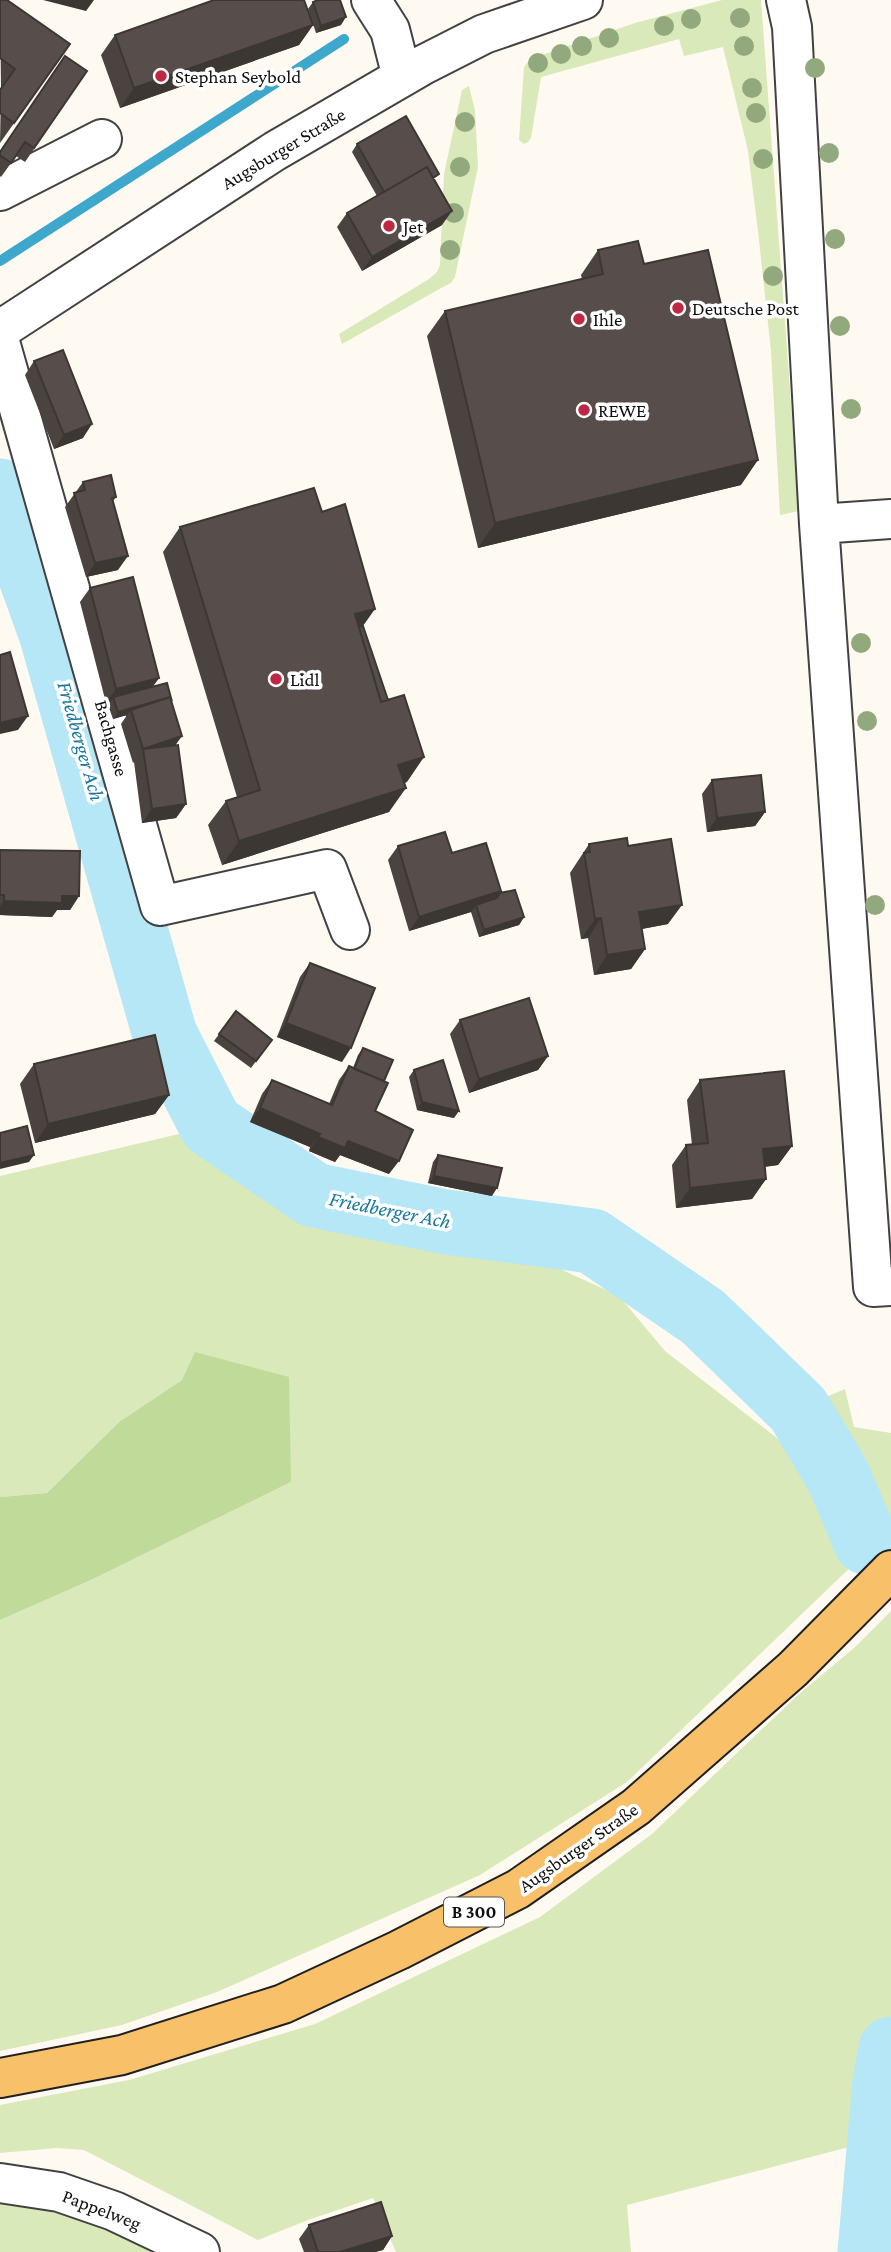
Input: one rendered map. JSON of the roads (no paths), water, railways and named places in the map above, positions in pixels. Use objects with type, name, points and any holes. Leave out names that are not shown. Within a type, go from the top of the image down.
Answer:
[{"type":"main road","name":"Augsburger Straße","points":[[0,2078],[122,2055],[283,2004],[399,1950],[518,1889],[636,1807],[793,1669],[878,1584]]},
{"type":"street","points":[[371,0],[390,30],[402,77]]},
{"type":"street","name":"Augsburger Straße","points":[[0,330],[275,151],[402,77],[484,34],[583,0]]},
{"type":"street","points":[[789,13],[819,524],[873,1287],[891,1286]]},
{"type":"street","points":[[0,191],[102,139]]},
{"type":"street","name":"Bachgasse","points":[[0,342],[160,906],[327,869],[350,930]]},
{"type":"street","points":[[819,524],[891,519]]},
{"type":"street","name":"Pappelweg","points":[[0,2183],[70,2195],[114,2211],[200,2252]]},
{"type":"waterway","points":[[0,261],[344,39]]},
{"type":"waterway","name":"Friedberger Ach","points":[[0,491],[51,633],[165,1035],[211,1125],[314,1195],[446,1222],[592,1241],[703,1317],[798,1409],[838,1476],[866,1542]]},
{"type":"waterway","name":"Friedberger Ach","points":[[870,2252],[885,2081],[891,2049]]},
{"type":"place","name":"Stephan Seybold","points":[[161,76]]},
{"type":"place","name":"Jet","points":[[389,226]]},
{"type":"place","name":"Deutsche Post","points":[[678,308]]},
{"type":"place","name":"Ihle","points":[[579,319]]},
{"type":"place","name":"REWE","points":[[584,410]]},
{"type":"place","name":"Lidl","points":[[276,679]]}]
